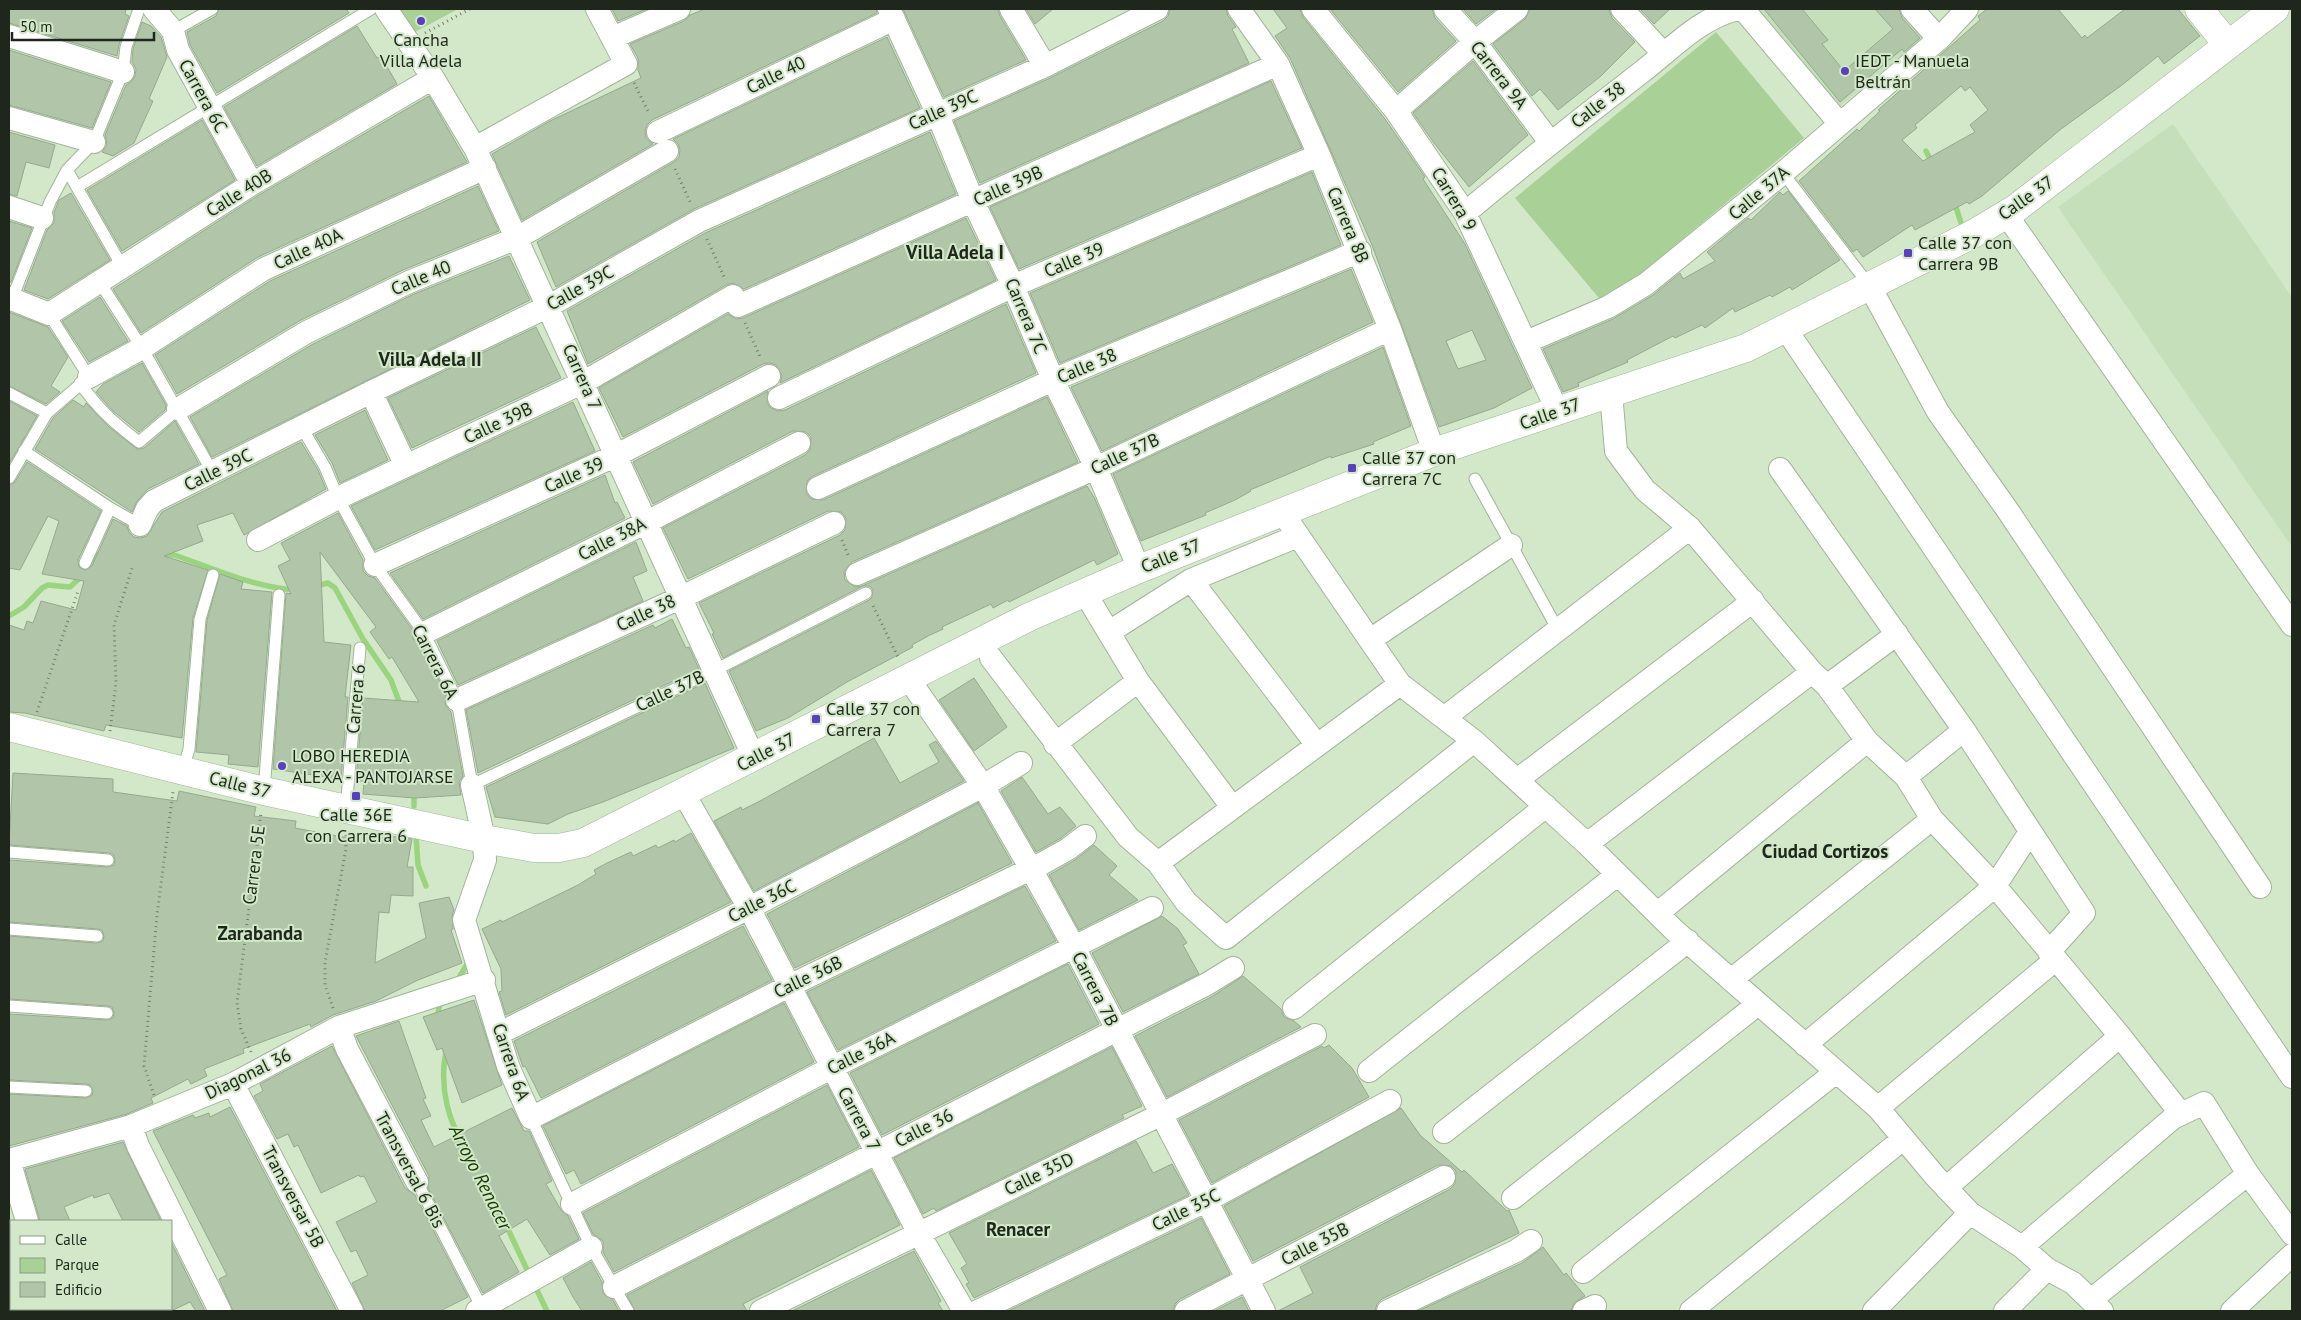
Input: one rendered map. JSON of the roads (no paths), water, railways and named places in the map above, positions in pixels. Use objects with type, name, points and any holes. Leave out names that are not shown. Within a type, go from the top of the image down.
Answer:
[{"type":"main road","points":[[2199,9],[2228,44]]},
{"type":"main road","name":"Calle 37","points":[[14,733],[183,770],[346,810],[484,839],[534,848],[559,848],[583,843],[684,794],[1030,617],[1139,569],[1434,452],[1746,348],[1975,233],[2006,214],[2275,9]]},
{"type":"street","name":"Carrera 7","points":[[386,9],[433,78],[480,158],[584,382],[754,758]]},
{"type":"street","points":[[598,9],[612,38],[678,9]]},
{"type":"street","points":[[1011,9],[1045,66]]},
{"type":"street","name":"Calle 39C","points":[[140,525],[147,509],[154,501],[371,392],[549,306],[699,221],[1045,66],[1134,14],[1157,9]]},
{"type":"street","name":"Carrera 8B","points":[[1239,9],[1278,64],[1319,155],[1360,251],[1434,452]]},
{"type":"street","name":"Carrera 9","points":[[1313,9],[1396,111],[1465,213],[1558,412]]},
{"type":"street","name":"Carrera 9A","points":[[1445,9],[1475,42],[1550,142]]},
{"type":"street","points":[[1396,111],[1475,42],[1517,9]]},
{"type":"street","points":[[1622,9],[1664,54]]},
{"type":"street","name":"Calle 38","points":[[1465,213],[1550,142],[1700,24],[1720,13],[1737,9]]},
{"type":"street","points":[[1743,9],[1840,124]]},
{"type":"street","points":[[1912,9],[1938,39]]},
{"type":"street","name":"Calle 37A","points":[[1526,342],[1608,307],[1646,284],[1783,174],[1938,39],[1967,9]]},
{"type":"street","name":"Carrera 7C","points":[[892,14],[937,113],[973,201],[1014,286],[1053,380],[1096,468],[1139,569]]},
{"type":"street","name":"Calle 40","points":[[178,410],[307,332],[409,282],[517,238],[662,141],[892,14]]},
{"type":"street","name":"Carrera 6C","points":[[164,16],[178,50],[252,184]]},
{"type":"street","points":[[9,36],[123,72]]},
{"type":"street","name":"Calle 40A","points":[[85,380],[142,348],[264,269],[480,158],[626,64],[612,38]]},
{"type":"street","name":"Calle 39B","points":[[258,540],[338,498],[584,382],[736,301],[973,201],[1278,64]]},
{"type":"street","name":"Calle 40B","points":[[49,314],[252,184],[433,78]]},
{"type":"street","points":[[9,118],[94,142]]},
{"type":"street","name":"Calle 39","points":[[779,398],[1014,286],[1319,155]]},
{"type":"street","points":[[9,207],[42,218]]},
{"type":"street","points":[[2006,214],[2292,625]]},
{"type":"street","name":"Calle 38","points":[[818,488],[1053,380],[1360,251]]},
{"type":"street","points":[[1869,285],[1938,412],[2006,508],[2260,887]]},
{"type":"street","points":[[11,298],[49,314]]},
{"type":"street","points":[[1785,328],[2292,1077]]},
{"type":"street","name":"Calle 37B","points":[[861,583],[1096,468],[1390,329]]},
{"type":"street","name":"Calle 39","points":[[375,565],[617,455],[769,376]]},
{"type":"street","points":[[371,392],[406,466]]},
{"type":"street","points":[[1611,393],[1616,451],[1645,490],[1690,528],[1820,679],[1867,741],[1906,777],[1932,819],[1995,886],[2120,1036],[2181,1114]]},
{"type":"street","name":"Calle 38A","points":[[424,633],[647,522],[800,443]]},
{"type":"street","points":[[1780,469],[1964,730],[2084,912],[2052,956],[1878,1108]]},
{"type":"street","points":[[1282,512],[1400,684],[1474,741],[1587,844],[1617,875],[1688,941],[1878,1108],[1946,1188],[1970,1213],[2022,1247],[2047,1269],[2073,1283],[2097,1305],[2248,1174]]},
{"type":"street","name":"Calle 38","points":[[457,700],[682,597],[834,523]]},
{"type":"street","points":[[1444,718],[1690,528]]},
{"type":"street","points":[[1109,632],[1191,580],[1298,536]]},
{"type":"street","points":[[1370,640],[1511,545]]},
{"type":"street","points":[[1191,580],[1317,745]]},
{"type":"street","points":[[1085,592],[1138,680],[1232,807]]},
{"type":"street","points":[[1517,780],[1753,601]]},
{"type":"street","points":[[1587,844],[1820,679],[1897,634]]},
{"type":"street","points":[[991,658],[1128,837],[1158,863],[1186,902],[1226,938],[1474,741]]},
{"type":"street","name":"Carrera 7B","points":[[908,678],[983,786],[1031,869],[1074,947],[1264,1311]]},
{"type":"street","points":[[1055,744],[1138,680]]},
{"type":"street","points":[[1158,863],[1400,684]]},
{"type":"street","points":[[1906,777],[1964,730]]},
{"type":"street","points":[[1658,913],[1867,741]]},
{"type":"street","name":"Calle 36C","points":[[500,1033],[749,908],[983,786],[1021,763]]},
{"type":"street","name":"Carrera 6A","points":[[472,785],[484,839],[485,860],[464,920],[500,1033],[508,1066],[531,1118]]},
{"type":"street","name":"Carrera 7","points":[[684,794],[749,908],[918,1232],[964,1311]]},
{"type":"street","points":[[1294,1008],[1546,806]]},
{"type":"street","points":[[1731,980],[1932,819]]},
{"type":"street","points":[[1805,1045],[1995,886],[2030,832]]},
{"type":"street","name":"Calle 36B","points":[[531,1118],[789,986],[1031,869],[1068,849],[1085,836]]},
{"type":"street","points":[[1369,1071],[1617,875]]},
{"type":"street","name":"Calle 36A","points":[[572,1204],[831,1068],[1152,908]]},
{"type":"street","points":[[1444,1132],[1688,941]]},
{"type":"street","name":"Calle 36","points":[[614,1287],[1117,1031],[1207,984],[1233,968]]},
{"type":"street","name":"Diagonal 36","points":[[9,1160],[131,1126],[233,1084],[339,1027],[484,980]]},
{"type":"street","points":[[1513,1198],[1758,1004]]},
{"type":"street","name":"Transversal 6 Bis","points":[[339,1027],[347,1049],[417,1182]]},
{"type":"street","name":"Calle 35D","points":[[761,1311],[918,1232],[1162,1114],[1315,1035]]},
{"type":"street","points":[[1946,1188],[2120,1036]]},
{"type":"street","points":[[1583,1272],[1836,1072]]},
{"type":"street","name":"Transversar 5B","points":[[233,1084],[352,1311]]},
{"type":"street","name":"Calle 35C","points":[[978,1311],[1206,1201],[1390,1101]]},
{"type":"street","points":[[2022,1247],[2173,1118],[2204,1103],[2248,1174],[2292,1234]]},
{"type":"street","points":[[131,1126],[138,1146],[220,1311]]},
{"type":"street","points":[[1691,1311],[1903,1138]]},
{"type":"street","points":[[9,1160],[27,1220]]},
{"type":"street","name":"Calle 35B","points":[[1186,1311],[1444,1177]]},
{"type":"street","points":[[1874,1311],[1970,1213]]},
{"type":"street","points":[[1388,1311],[1516,1251],[1531,1240]]},
{"type":"street","points":[[482,1310],[591,1247]]},
{"type":"street","points":[[2232,1311],[2292,1255]]},
{"type":"street","points":[[2005,1311],[2047,1269]]},
{"type":"lane","points":[[11,298],[42,218],[67,170],[94,142],[123,72],[126,47],[139,9]]},
{"type":"lane","points":[[164,16],[212,9]]},
{"type":"lane","points":[[77,187],[371,9]]},
{"type":"lane","points":[[67,170],[122,266]]},
{"type":"lane","points":[[1783,174],[1869,285]]},
{"type":"lane","points":[[99,281],[142,348],[213,473]]},
{"type":"lane","points":[[49,314],[85,380],[96,406],[109,419],[139,442],[178,410]]},
{"type":"lane","points":[[9,478],[47,413],[85,380]]},
{"type":"lane","points":[[9,393],[47,413]]},
{"type":"lane","name":"Carrera 6A","points":[[302,428],[325,467],[338,498],[375,565],[424,633],[457,700],[472,785]]},
{"type":"lane","name":"Calle 39C","points":[[24,451],[110,508],[140,525]]},
{"type":"lane","points":[[1474,479],[1558,630]]},
{"type":"lane","points":[[85,563],[110,508]]},
{"type":"lane","points":[[183,770],[188,750],[200,619],[213,575]]},
{"type":"lane","name":"Calle 37B","points":[[472,785],[715,670],[861,583]]},
{"type":"lane","points":[[264,791],[279,595]]},
{"type":"lane","name":"Carrera 6","points":[[346,810],[360,648]]},
{"type":"lane","points":[[9,852],[108,860]]},
{"type":"lane","points":[[9,929],[97,936]]},
{"type":"lane","points":[[9,1006],[107,1013]]},
{"type":"lane","points":[[9,1088],[86,1091]]},
{"type":"lane","points":[[531,1118],[591,1247],[628,1311]]},
{"type":"lane","name":"Transversal 6 Bis","points":[[417,1182],[482,1310]]},
{"type":"waterway","points":[[1926,151],[1932,163]]},
{"type":"waterway","points":[[1954,201],[1962,226]]},
{"type":"waterway","points":[[88,568],[101,552]]},
{"type":"waterway","points":[[161,554],[174,555],[266,586],[297,590]]},
{"type":"waterway","points":[[9,616],[24,607],[42,588],[48,585],[70,587],[83,575]]},
{"type":"waterway","points":[[316,586],[328,583],[335,588],[363,639],[391,680],[401,707]]},
{"type":"waterway","points":[[414,792],[414,806]]},
{"type":"waterway","name":"Arroyo Renacer","points":[[416,836],[418,865],[426,886]]},
{"type":"waterway","name":"Arroyo Renacer","points":[[457,981],[469,961]]},
{"type":"waterway","name":"Arroyo Renacer","points":[[440,1019],[438,1013],[441,999]]},
{"type":"waterway","name":"Arroyo Renacer","points":[[446,1050],[444,1064],[445,1095],[449,1114],[461,1140]]},
{"type":"waterway","name":"Arroyo Renacer","points":[[506,1225],[530,1276]]},
{"type":"waterway","name":"Arroyo Renacer","points":[[534,1284],[547,1311]]},
{"type":"place","name":"Cancha Villa Adela","points":[[421,21]]},
{"type":"place","name":"IEDT - Manuela Beltrán","points":[[1845,71]]},
{"type":"place","name":"Calle 37 con Carrera 9B","points":[[1908,253]]},
{"type":"place","name":"Calle 37 con Carrera 7C","points":[[1352,468]]},
{"type":"place","name":"Calle 37 con Carrera 7","points":[[816,719]]},
{"type":"place","name":"LOBO HEREDIA ALEXA - PANTOJARSE","points":[[282,766]]},
{"type":"place","name":"Calle 36E con Carrera 6","points":[[356,796]]},
{"type":"district","name":"Villa Adela I","points":[[955,252]]},
{"type":"district","name":"Villa Adela II","points":[[430,359]]},
{"type":"district","name":"Ciudad Cortizos","points":[[1825,851]]},
{"type":"district","name":"Zarabanda","points":[[260,933]]},
{"type":"district","name":"Renacer","points":[[1018,1229]]}]
